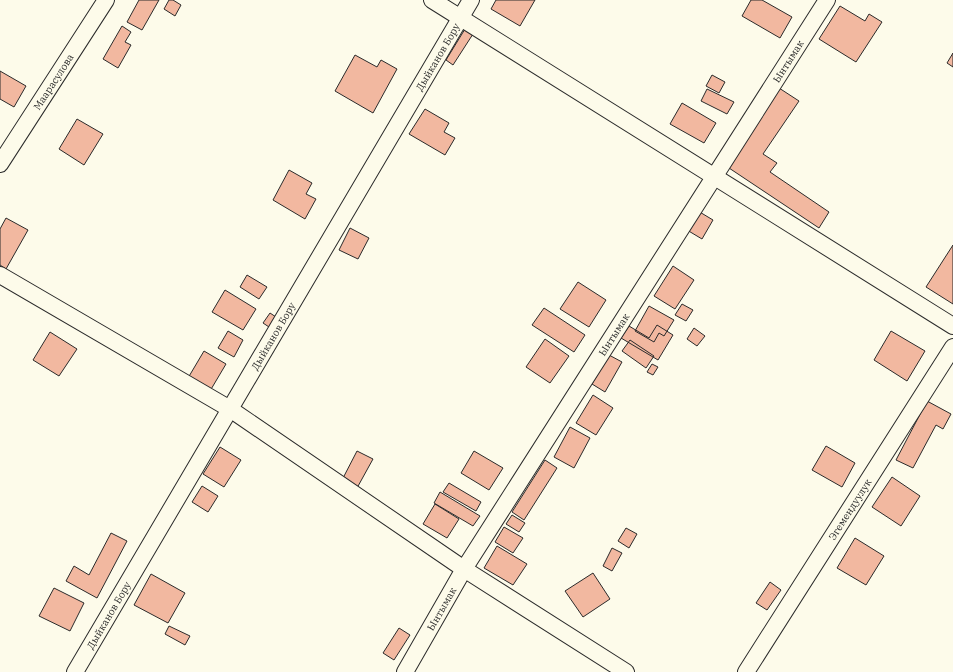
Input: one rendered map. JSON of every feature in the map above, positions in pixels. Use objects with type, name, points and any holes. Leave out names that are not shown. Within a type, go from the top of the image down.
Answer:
[{"type":"street","name":"Маарасулова","points":[[0,164],[106,0]]},
{"type":"street","points":[[432,0],[953,326]]},
{"type":"street","name":"Дыйканов Бору","points":[[75,672],[470,0]]},
{"type":"street","name":"Ынтымак","points":[[405,672],[464,569],[827,0]]},
{"type":"street","points":[[0,275],[230,409],[464,569],[626,672]]},
{"type":"street","name":"Эгемендуулук","points":[[746,672],[953,347]]},
{"type":"building","points":[[139,0],[159,0],[142,30],[127,22]]},
{"type":"building","points":[[169,0],[173,0],[181,5],[175,16],[164,9]]},
{"type":"building","points":[[496,0],[535,0],[520,26],[491,9]]},
{"type":"building","points":[[751,0],[762,0],[792,17],[780,38],[742,16]]},
{"type":"building","points":[[840,6],[865,21],[869,14],[882,22],[856,62],[819,39]]},
{"type":"building","points":[[122,26],[131,32],[125,42],[131,45],[118,68],[103,59]]},
{"type":"building","points":[[465,29],[473,34],[453,65],[446,60]]},
{"type":"building","points":[[953,53],[953,67],[947,63]]},
{"type":"building","points":[[355,55],[377,67],[381,60],[397,69],[373,113],[335,91]]},
{"type":"building","points":[[0,71],[26,86],[14,107],[0,99]]},
{"type":"building","points":[[712,75],[725,82],[719,93],[706,86]]},
{"type":"building","points":[[779,88],[799,101],[763,154],[777,163],[770,172],[829,212],[819,228],[726,166]]},
{"type":"building","points":[[707,89],[734,102],[727,114],[701,101]]},
{"type":"building","points":[[682,103],[716,123],[704,143],[670,124]]},
{"type":"building","points":[[425,109],[449,123],[444,132],[455,138],[445,155],[409,134]]},
{"type":"building","points":[[77,119],[103,134],[84,165],[59,149]]},
{"type":"building","points":[[289,170],[312,183],[306,194],[316,199],[305,219],[273,200]]},
{"type":"building","points":[[698,211],[713,220],[702,239],[687,230]]},
{"type":"building","points":[[6,218],[28,230],[6,269],[0,265],[0,229]]},
{"type":"building","points":[[350,228],[369,238],[358,259],[339,250]]},
{"type":"building","points":[[953,245],[953,304],[926,287]]},
{"type":"building","points":[[673,266],[694,280],[675,309],[654,296]]},
{"type":"building","points":[[247,275],[267,287],[259,299],[240,287]]},
{"type":"building","points":[[578,282],[606,300],[589,327],[560,309]]},
{"type":"building","points":[[225,290],[256,309],[243,330],[212,312]]},
{"type":"building","points":[[682,304],[693,310],[686,321],[675,315]]},
{"type":"building","points":[[649,306],[674,320],[664,336],[659,333],[654,342],[635,331]]},
{"type":"building","points":[[544,308],[585,335],[574,352],[532,325]]},
{"type":"building","points":[[270,313],[276,317],[269,327],[263,323]]},
{"type":"building","points":[[657,325],[673,335],[658,360],[621,338],[629,326],[649,338]]},
{"type":"building","points":[[694,328],[705,336],[697,346],[687,339]]},
{"type":"building","points":[[228,331],[243,340],[234,357],[218,348]]},
{"type":"building","points":[[891,331],[925,351],[907,381],[874,360]]},
{"type":"building","points":[[50,332],[77,349],[59,376],[33,360]]},
{"type":"building","points":[[545,339],[569,356],[550,383],[526,367]]},
{"type":"building","points":[[630,340],[654,356],[646,368],[622,351]]},
{"type":"building","points":[[204,351],[226,364],[210,391],[188,378]]},
{"type":"building","points":[[609,355],[622,362],[605,392],[592,384]]},
{"type":"building","points":[[652,364],[658,367],[653,375],[647,372]]},
{"type":"building","points":[[593,395],[613,408],[596,435],[576,423]]},
{"type":"building","points":[[927,401],[951,414],[943,429],[936,425],[913,468],[896,460]]},
{"type":"building","points":[[570,427],[590,438],[574,468],[554,457]]},
{"type":"building","points":[[826,446],[855,463],[842,487],[812,470]]},
{"type":"building","points":[[220,447],[241,460],[224,487],[203,474]]},
{"type":"building","points":[[357,451],[373,459],[357,488],[342,480]]},
{"type":"building","points":[[474,451],[503,468],[489,490],[461,473]]},
{"type":"building","points":[[545,460],[557,468],[524,520],[512,512]]},
{"type":"building","points":[[892,477],[920,496],[901,526],[872,507]]},
{"type":"building","points":[[449,483],[481,502],[476,511],[443,492]]},
{"type":"building","points":[[202,486],[218,496],[208,512],[192,502]]},
{"type":"building","points":[[440,492],[480,516],[473,526],[434,503]]},
{"type":"building","points":[[435,504],[459,519],[447,538],[423,524]]},
{"type":"building","points":[[512,515],[525,523],[519,532],[506,524]]},
{"type":"building","points":[[504,527],[523,538],[513,553],[495,542]]},
{"type":"building","points":[[626,528],[637,534],[629,548],[618,541]]},
{"type":"building","points":[[111,533],[127,541],[97,598],[66,581],[74,566],[89,575]]},
{"type":"building","points":[[855,538],[884,556],[866,585],[837,568]]},
{"type":"building","points":[[497,546],[527,564],[513,585],[484,568]]},
{"type":"building","points":[[612,548],[622,553],[612,571],[603,566]]},
{"type":"building","points":[[593,573],[610,599],[583,617],[565,591]]},
{"type":"building","points":[[151,574],[185,593],[168,623],[134,605]]},
{"type":"building","points":[[770,582],[781,590],[767,610],[756,603]]},
{"type":"building","points":[[54,588],[84,603],[70,631],[39,616]]},
{"type":"building","points":[[169,626],[190,636],[185,645],[165,634]]},
{"type":"building","points":[[399,628],[410,635],[394,660],[383,653]]}]
